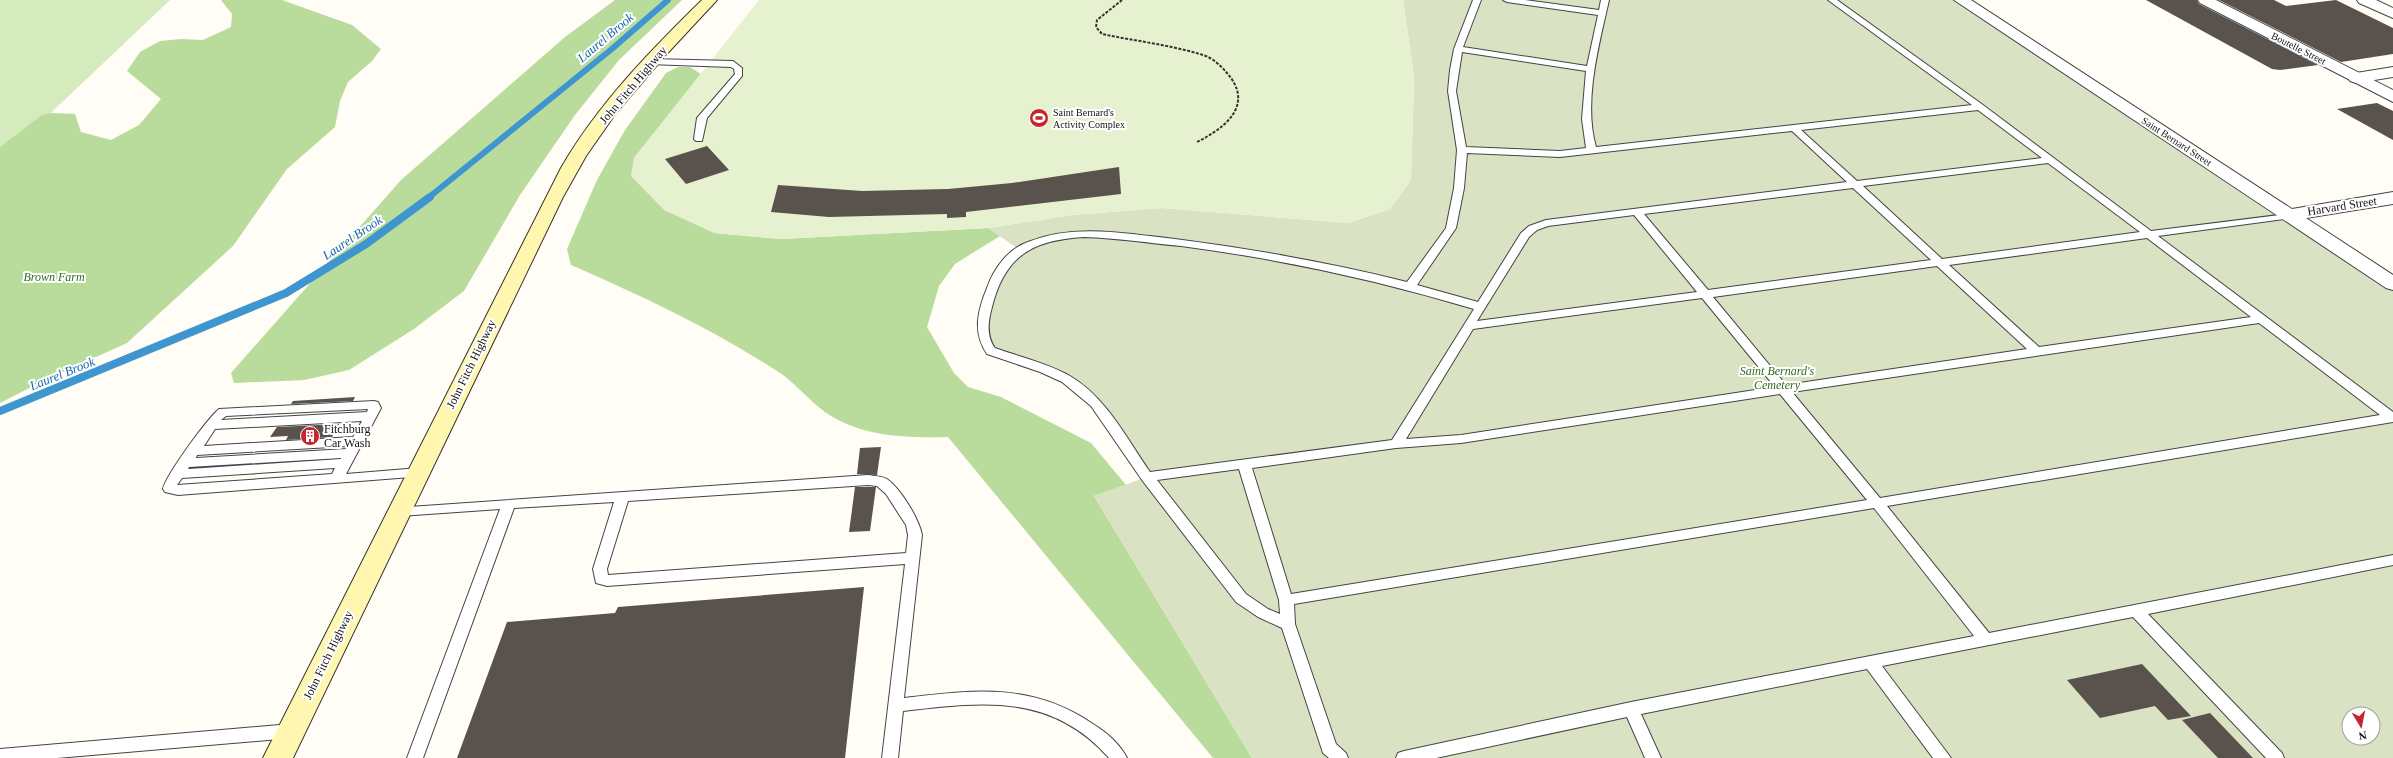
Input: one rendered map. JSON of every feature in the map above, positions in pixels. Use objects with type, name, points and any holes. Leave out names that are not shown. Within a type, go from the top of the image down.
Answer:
[{"type":"main road","name":"John Fitch Highway","points":[[278,758],[419,473],[512,279],[554,197],[581,150],[651,62],[710,0]]},
{"type":"street","name":"Saint Bernard Street","points":[[1961,0],[2393,284]]},
{"type":"street","name":"Boutelle Street","points":[[2205,0],[2393,97]]},
{"type":"street","points":[[2364,0],[2393,14]]},
{"type":"street","points":[[2356,78],[2393,72]]},
{"type":"street","name":"Harvard Street","points":[[2290,215],[2393,198]]},
{"type":"lane","points":[[1411,285],[1451,228],[1459,188],[1462,150],[1452,91],[1458,50],[1476,0]]},
{"type":"lane","points":[[1507,0],[1602,13]]},
{"type":"lane","points":[[1592,151],[1586,139],[1586,114],[1592,69],[1605,0]]},
{"type":"lane","points":[[1832,0],[1980,107],[2392,418]]},
{"type":"lane","points":[[1458,50],[1592,69]]},
{"type":"lane","points":[[651,62],[733,64],[738,68],[739,74],[702,118],[700,139]]},
{"type":"lane","points":[[1462,150],[1548,154],[1592,151],[1980,107]]},
{"type":"lane","points":[[1795,129],[1854,185],[2036,351]]},
{"type":"lane","points":[[1396,444],[1482,307],[1525,235],[1533,228],[1546,223],[2050,160]]},
{"type":"lane","points":[[1637,212],[1876,502],[1985,639]]},
{"type":"lane","points":[[1470,326],[1706,295],[1937,261],[2290,215]]},
{"type":"lane","points":[[1288,624],[1263,613],[1241,598],[1147,477],[1095,403],[1066,379],[1044,369],[991,352],[985,345],[983,330],[985,310],[993,286],[1008,259],[1014,254],[1038,241],[1061,236],[1087,234],[1125,236],[1307,262],[1411,285],[1482,307]]},
{"type":"lane","points":[[1147,477],[1396,444],[1461,439],[2036,351],[2260,319]]},
{"type":"lane","points":[[336,479],[372,413],[214,421],[171,484],[170,489],[173,490],[336,479],[419,473]]},
{"type":"lane","points":[[1286,600],[1375,587],[1876,502],[2392,418]]},
{"type":"lane","points":[[193,451],[357,441]]},
{"type":"lane","points":[[185,463],[348,458]]},
{"type":"lane","points":[[178,474],[348,458]]},
{"type":"lane","points":[[1244,464],[1286,600],[1288,624],[1329,748],[1340,758]]},
{"type":"lane","points":[[400,511],[868,480],[881,482],[891,491],[913,524],[915,535],[890,758]]},
{"type":"lane","points":[[622,497],[600,569],[601,579],[607,581],[912,558]]},
{"type":"lane","points":[[415,758],[509,504]]},
{"type":"lane","points":[[1404,758],[1631,709],[2393,560]]},
{"type":"lane","points":[[2137,611],[2276,758]]},
{"type":"lane","points":[[1871,663],[1919,729],[1944,758]]},
{"type":"lane","points":[[896,705],[990,697],[1041,705],[1085,725],[1108,744],[1120,758]]},
{"type":"lane","points":[[1631,709],[1653,758]]},
{"type":"lane","points":[[0,756],[292,731]]},
{"type":"path","points":[[1122,0],[1097,20],[1096,27],[1102,34],[1204,55],[1219,64],[1237,87],[1237,108],[1232,118],[1212,134],[1197,142]]},
{"type":"green space","points":[[0,0],[170,0],[0,161]]},
{"type":"green space","name":"Brown Farm","points":[[221,0],[282,0],[352,25],[381,49],[372,61],[348,82],[340,101],[335,127],[287,169],[233,246],[127,343],[41,382],[0,403],[0,147],[42,115],[51,113],[75,114],[81,132],[111,140],[139,125],[161,99],[127,71],[140,52],[160,41],[181,39],[203,40],[231,27],[232,14]]},
{"type":"green space","points":[[615,0],[682,0],[619,60],[575,115],[520,195],[464,291],[414,329],[349,370],[304,380],[234,383],[231,373],[401,180],[565,37]]},
{"type":"green space","name":"Saint Bernard's Activity Complex","points":[[759,0],[1403,0],[1414,77],[1411,180],[1390,209],[1348,223],[1162,208],[1072,215],[988,228],[782,239],[714,233],[664,210],[631,176],[634,158]]},
{"type":"green space","name":"Saint Bernard's Cemetery","points":[[1403,0],[1961,0],[2393,284],[2393,758],[1252,758],[1094,496],[1147,477],[1095,403],[1066,379],[991,351],[985,310],[993,286],[1020,250],[988,228],[1072,215],[1162,208],[1348,223],[1390,209],[1411,180],[1414,77]]},
{"type":"green space","points":[[678,67],[690,67],[701,74],[634,158],[714,233],[782,239],[988,228],[1000,236],[955,264],[939,286],[927,327],[954,373],[968,387],[1001,397],[1091,443],[1126,485],[1094,496],[1252,758],[1213,758],[948,437],[900,436],[853,427],[825,412],[781,373],[750,354],[674,313],[571,265],[567,249],[597,180],[625,130],[666,73]]},
{"type":"building","points":[[2146,0],[2197,0],[2199,4],[2318,65],[2280,70],[2272,69]]},
{"type":"building","points":[[2219,0],[2274,0],[2286,6],[2336,0],[2393,28],[2393,54],[2341,62]]},
{"type":"building","points":[[2377,103],[2393,111],[2393,140],[2337,109]]},
{"type":"building","points":[[707,146],[729,170],[686,184],[665,159]]},
{"type":"building","points":[[1119,167],[1121,194],[966,212],[966,217],[947,218],[947,214],[829,217],[771,212],[778,185],[862,191],[948,189],[1012,183]]},
{"type":"building","points":[[355,397],[353,401],[291,404],[293,401]]},
{"type":"building","points":[[339,424],[332,437],[286,440],[288,436],[270,437],[277,427]]},
{"type":"building","points":[[881,447],[877,475],[857,474],[860,448]]},
{"type":"building","points":[[855,487],[876,487],[870,531],[849,532]]},
{"type":"building","points":[[864,587],[845,758],[457,758],[507,622],[615,613],[618,607]]},
{"type":"building","points":[[2142,664],[2191,716],[2168,720],[2155,706],[2100,718],[2067,680]]},
{"type":"building","points":[[2210,713],[2253,758],[2218,758],[2182,720]]},
{"type":"waterway","name":"Laurel Brook","points":[[428,198],[613,48],[668,0]]},
{"type":"waterway","name":"Laurel Brook","points":[[0,411],[286,293],[366,244],[430,197]]},
{"type":"place","name":"Saint Bernard's Activity Complex","points":[[1039,118]]},
{"type":"place","name":"Fitchburg Car Wash","points":[[310,436]]}]
